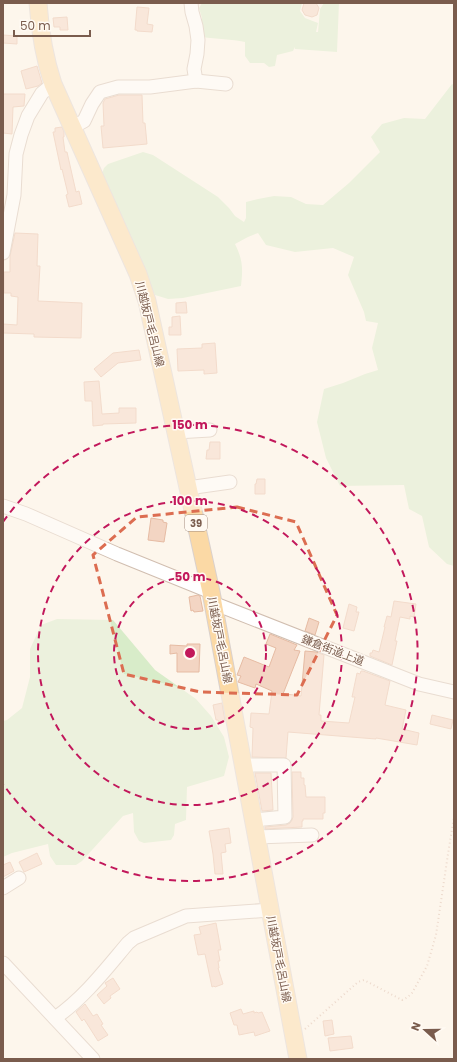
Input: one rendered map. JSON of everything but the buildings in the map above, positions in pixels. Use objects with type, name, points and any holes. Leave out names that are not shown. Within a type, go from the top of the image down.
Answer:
[{"type":"main road","name":"川越坂戸毛呂山線","points":[[38,3],[41,39],[53,84],[138,274],[147,301],[212,598],[298,1059]]},
{"type":"street","points":[[191,3],[198,40],[194,69],[196,81]]},
{"type":"street","points":[[72,127],[84,121],[100,92],[118,87],[150,86],[196,81],[226,84]]},
{"type":"street","points":[[3,253],[14,195],[16,154],[21,135],[28,116],[42,92],[53,84]]},
{"type":"street","points":[[176,432],[210,430]]},
{"type":"street","points":[[188,488],[230,482]]},
{"type":"street","name":"鎌倉街道上道","points":[[3,506],[26,514],[117,554],[212,598],[419,684],[454,692]]},
{"type":"street","points":[[243,764],[284,765],[285,817],[254,820]]},
{"type":"street","points":[[257,837],[312,835]]},
{"type":"street","points":[[3,888],[19,878]]},
{"type":"street","points":[[55,1018],[99,978],[128,943],[134,938],[186,916],[270,910]]},
{"type":"street","points":[[3,963],[93,1059]]},
{"type":"path","points":[[294,1039],[358,982],[364,980],[402,1000],[412,993],[427,966],[436,935],[454,817]]},
{"type":"highlighted area","points":[[237,507],[296,522],[337,615],[297,695],[200,692],[124,674],[93,555],[137,517]]},
{"type":"green space","points":[[202,3],[302,3],[300,11],[305,18],[318,23],[316,32],[318,32],[320,9],[324,3],[339,3],[337,52],[295,49],[295,47],[293,51],[277,55],[275,66],[269,67],[264,63],[250,63],[245,56],[245,42],[202,37],[202,18],[199,8]]},
{"type":"green space","points":[[452,84],[454,85],[454,566],[447,564],[429,547],[422,516],[409,509],[404,485],[340,486],[326,458],[317,422],[324,389],[378,370],[372,348],[378,323],[366,321],[364,312],[348,275],[354,257],[333,248],[295,252],[266,245],[258,233],[235,244],[240,255],[242,265],[241,286],[183,298],[168,299],[155,295],[101,176],[104,168],[108,164],[143,152],[153,155],[218,197],[235,216],[244,222],[246,218],[246,202],[258,199],[274,196],[291,197],[306,204],[323,205],[349,183],[380,152],[371,137],[382,124],[404,118],[425,119]]},
{"type":"green space","points":[[57,619],[113,620],[155,670],[196,699],[211,716],[224,737],[229,757],[224,776],[187,787],[186,820],[175,824],[174,835],[171,840],[144,843],[139,841],[134,832],[133,813],[123,816],[82,861],[76,865],[56,865],[50,856],[48,844],[12,853],[3,857],[3,721],[7,720],[22,708],[30,677],[30,649],[41,625]]}]
